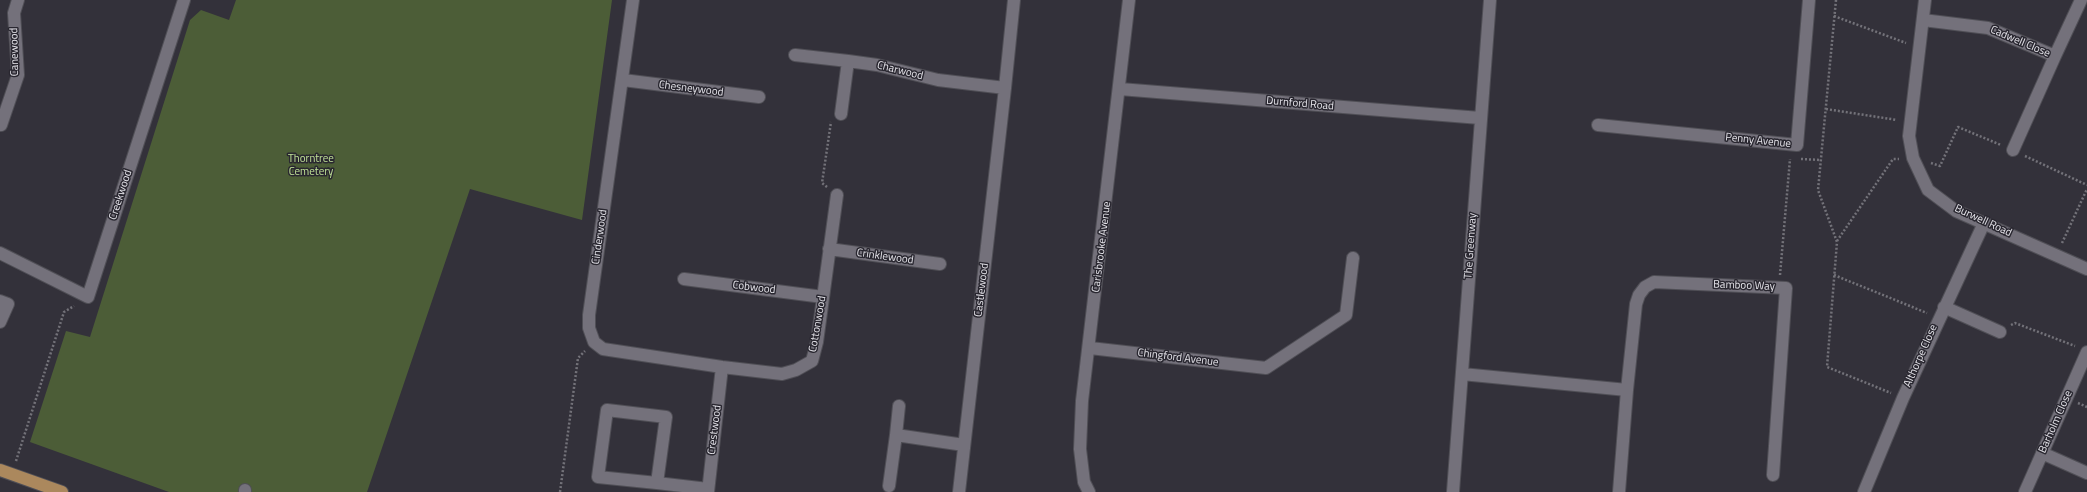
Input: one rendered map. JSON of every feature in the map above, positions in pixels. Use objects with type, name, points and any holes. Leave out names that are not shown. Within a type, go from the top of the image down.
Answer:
[{"type":"main road","points":[[0,470],[62,492]]},
{"type":"street","name":"Canewood","points":[[1,126],[18,75],[14,13],[18,0]]},
{"type":"street","name":"Creekwood","points":[[88,297],[184,0]]},
{"type":"street","name":"Cinderwood","points":[[594,342],[589,328],[589,315],[633,0]]},
{"type":"street","name":"Castlewood","points":[[959,492],[1014,0]]},
{"type":"street","name":"Carisbrooke Avenue","points":[[1089,492],[1084,482],[1080,449],[1082,401],[1090,348],[1129,0]]},
{"type":"street","name":"The Greenway","points":[[1453,492],[1490,0]]},
{"type":"street","name":"Penny Avenue","points":[[1598,126],[1796,145],[1809,0]]},
{"type":"street","name":"Burwell Road","points":[[1925,0],[1909,122],[1909,136],[1913,158],[1928,190],[1956,211],[2087,269]]},
{"type":"street","name":"Cadwell Close","points":[[1923,20],[1988,28],[2055,56],[2081,0]]},
{"type":"street","name":"Charwood","points":[[795,55],[877,65],[938,80],[1005,88]]},
{"type":"street","points":[[2013,150],[2055,56]]},
{"type":"street","points":[[841,114],[848,61]]},
{"type":"street","name":"Chesneywood","points":[[623,80],[759,97]]},
{"type":"street","name":"Durnford Road","points":[[1120,89],[1480,118]]},
{"type":"street","name":"Cottonwood","points":[[722,367],[782,374],[796,370],[812,361],[817,342],[837,195]]},
{"type":"street","name":"Althorpe Close","points":[[1864,492],[1903,398],[1944,306],[1984,223]]},
{"type":"street","name":"Crinklewood","points":[[829,249],[940,264]]},
{"type":"street","points":[[0,253],[88,297]]},
{"type":"street","name":"Chingford Avenue","points":[[1090,348],[1266,368],[1346,315],[1353,258]]},
{"type":"street","name":"Cobwood","points":[[684,279],[823,297]]},
{"type":"street","name":"Bamboo Way","points":[[1619,492],[1627,390],[1636,304],[1639,295],[1645,287],[1654,282],[1786,288],[1773,475]]},
{"type":"street","points":[[0,301],[8,304],[0,322]]},
{"type":"street","points":[[1944,306],[2000,332]]},
{"type":"street","points":[[594,342],[603,349],[722,367]]},
{"type":"street","name":"Barholm Close","points":[[2025,492],[2042,454],[2083,350]]},
{"type":"street","name":"Crestwood","points":[[708,491],[722,367]]},
{"type":"street","points":[[1462,374],[1627,390]]},
{"type":"street","points":[[889,486],[899,406]]},
{"type":"street","points":[[657,484],[666,417],[607,410],[598,476],[708,491]]},
{"type":"street","points":[[896,435],[964,445]]},
{"type":"street","points":[[2042,454],[2087,473]]},
{"type":"path","points":[[1836,0],[1818,190],[1837,242],[1827,367],[1903,398]]},
{"type":"path","points":[[1834,16],[1906,44],[1923,20]]},
{"type":"path","points":[[1826,109],[1909,122]]},
{"type":"path","points":[[837,195],[822,183],[831,120],[841,114]]},
{"type":"path","points":[[1837,242],[1893,159],[1913,158],[1940,166],[1958,127],[2013,150],[2087,185]]},
{"type":"path","points":[[1778,288],[1791,144]]},
{"type":"path","points":[[1790,158],[1821,160]]},
{"type":"path","points":[[2059,250],[2087,189]]},
{"type":"path","points":[[1834,275],[1939,318]]},
{"type":"path","points":[[12,474],[64,312],[88,297]]},
{"type":"path","points":[[2000,332],[2015,323],[2083,350]]},
{"type":"path","points":[[560,492],[578,358],[594,342]]},
{"type":"green space","name":"Thorntree Cemetery","points":[[236,0],[612,0],[582,220],[470,189],[367,492],[169,492],[30,442],[66,331],[90,337],[190,20],[201,10],[229,20]]}]
